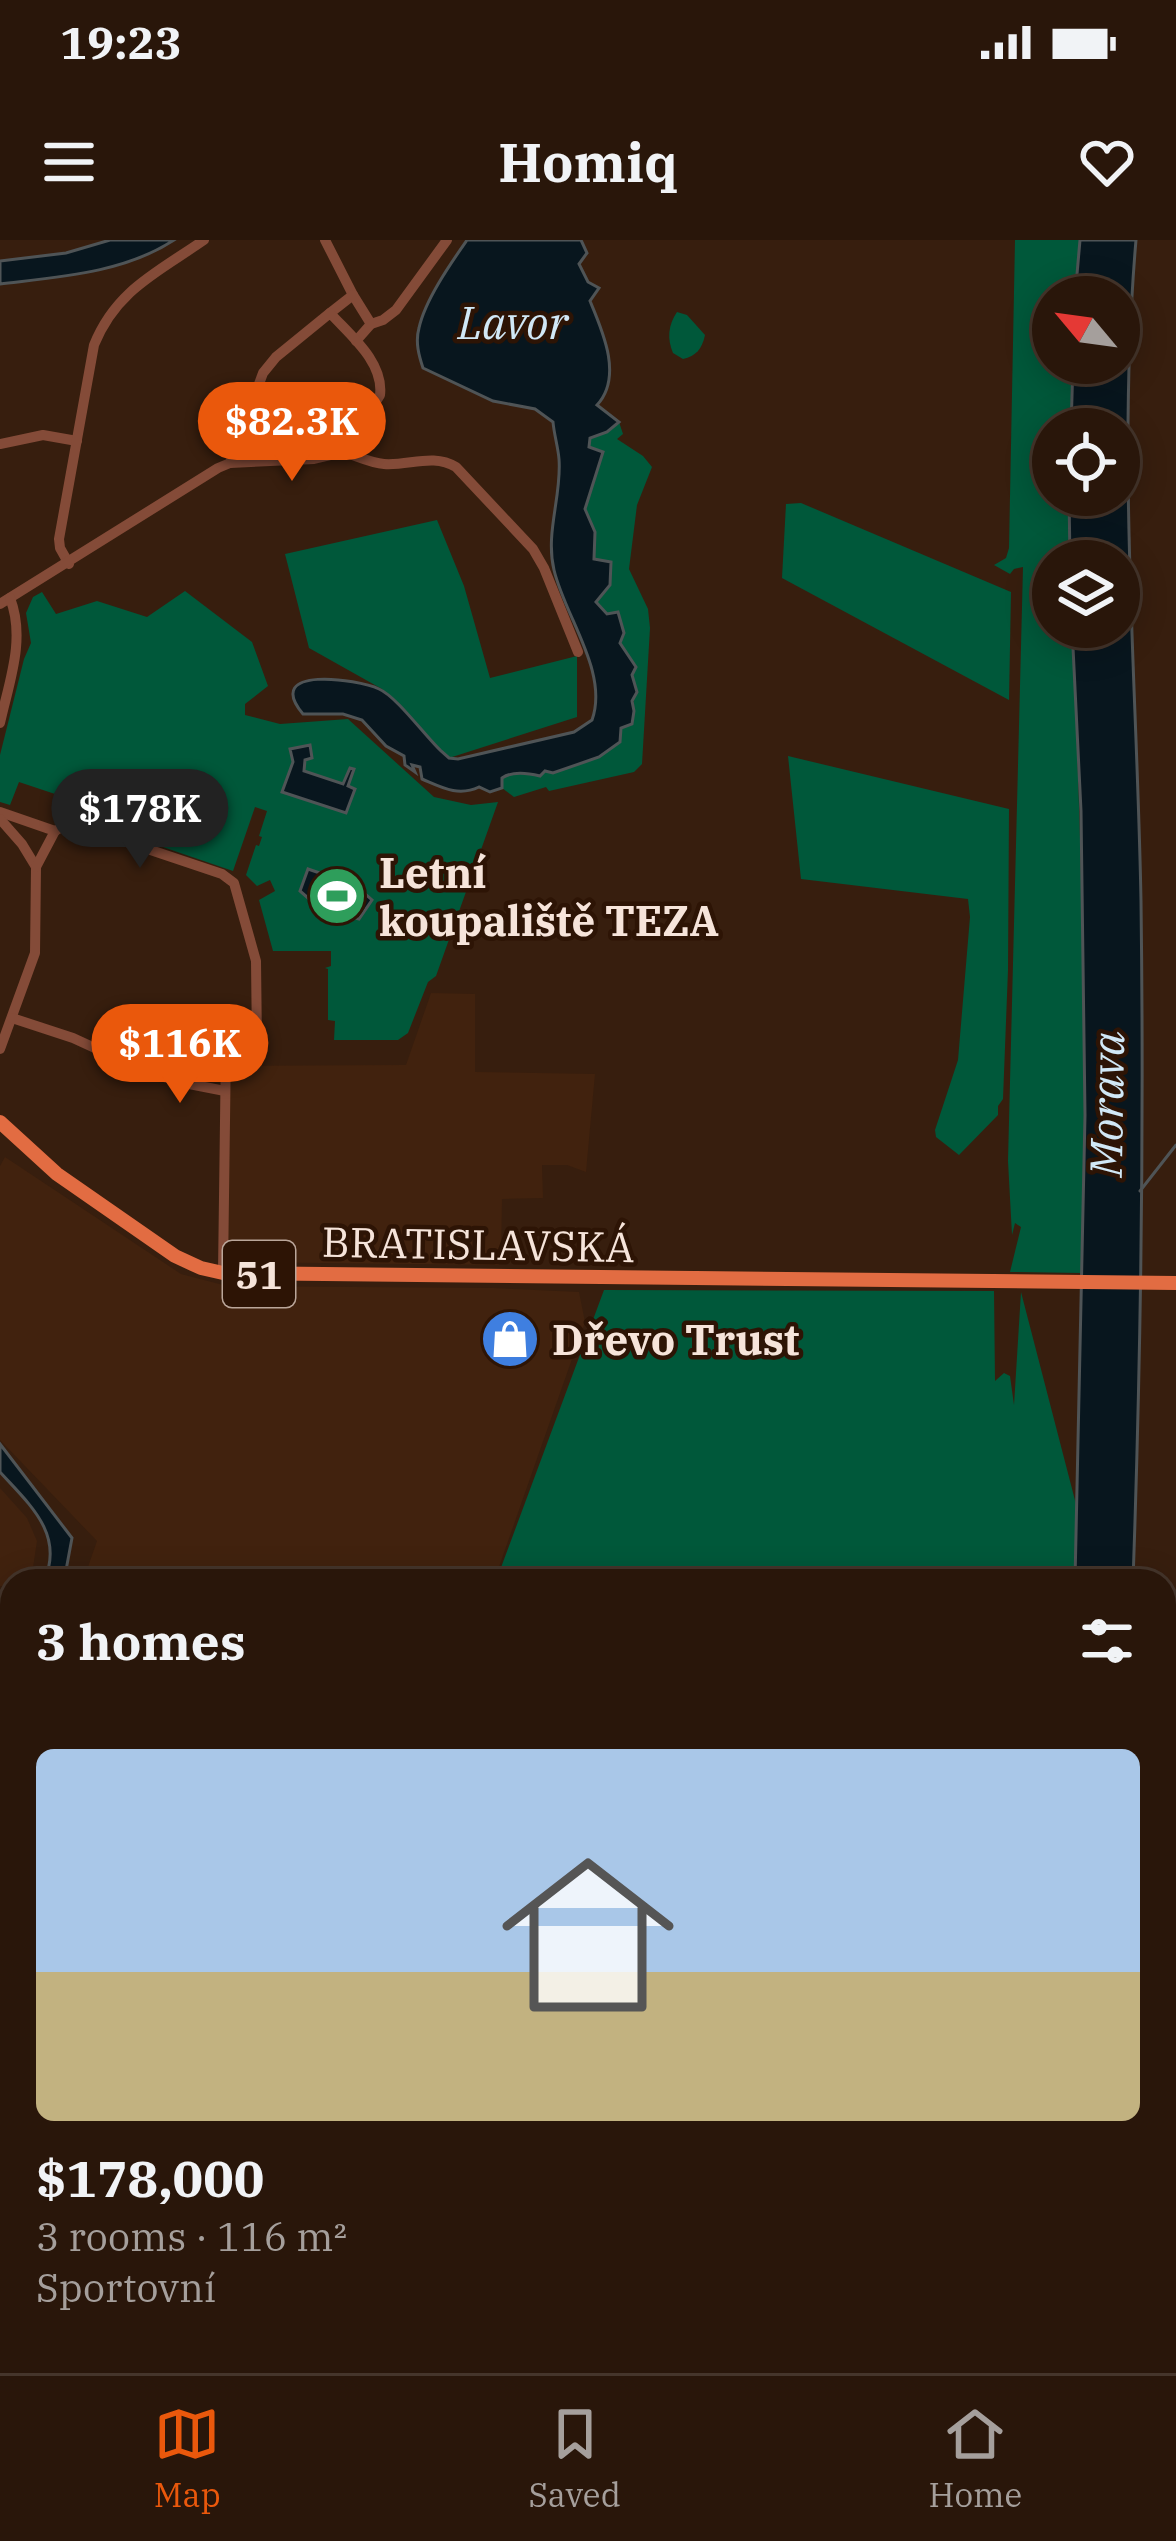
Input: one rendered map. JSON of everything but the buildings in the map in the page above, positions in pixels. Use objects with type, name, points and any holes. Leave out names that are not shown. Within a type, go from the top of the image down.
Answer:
[{"type":"main road","name":"BRATISLAVSKÁ","points":[[0,1122],[57,1174],[175,1256],[223,1273],[1176,1283]]},
{"type":"street","points":[[69,564],[59,539],[94,345],[116,304],[204,240]]},
{"type":"street","points":[[325,240],[371,324]]},
{"type":"street","points":[[356,341],[371,324],[396,310],[448,240]]},
{"type":"street","points":[[230,463],[263,373],[353,295]]},
{"type":"street","points":[[330,314],[356,341],[381,384],[380,394],[344,452]]},
{"type":"street","points":[[0,444],[44,435],[77,441]]},
{"type":"street","points":[[0,723],[16,651],[16,619],[5,601],[230,463],[314,459],[344,452],[383,464],[445,461],[533,549],[578,652]]},
{"type":"street","points":[[0,815],[56,831]]},
{"type":"street","points":[[0,815],[37,867]]},
{"type":"street","points":[[0,1049],[35,953],[37,867],[56,831],[80,826],[229,878],[238,893],[256,961],[257,1044],[226,1045],[223,1273]]},
{"type":"street","points":[[12,1018],[73,1038],[147,1072],[225,1091]]},
{"type":"shaded area","points":[[431,993],[475,994],[475,1072],[595,1074],[586,1172],[567,1165],[542,1165],[543,1198],[502,1199],[499,1265],[228,1262],[230,1066],[406,1065]]},
{"type":"shaded area","points":[[5,1157],[181,1274],[227,1286],[579,1292],[585,1322],[498,1569],[87,1569],[97,1541],[0,1440],[0,1166]]},
{"type":"shaded area","points":[[0,1488],[27,1518],[37,1541],[33,1569],[0,1569]]},
{"type":"green space","points":[[1015,240],[1080,240],[1077,276],[1032,276],[1032,384],[1072,384],[1072,408],[1032,408],[1032,516],[1069,516],[1070,540],[1032,540],[1032,648],[1073,648],[1083,950],[1082,1273],[1010,1272],[1021,1227],[1015,1223],[1012,1235],[1008,1161],[1023,567],[1010,574],[994,565],[1006,558]]},
{"type":"green space","points":[[677,312],[687,315],[705,335],[698,351],[683,359],[673,353],[670,343]]},
{"type":"green space","points":[[619,422],[623,434],[617,439],[652,467],[637,505],[629,569],[648,609],[650,628],[642,764],[634,772],[514,797],[502,788],[502,777],[540,776],[599,757],[620,743],[621,728],[634,711],[632,675],[636,667],[596,601],[610,562],[594,560],[595,532],[585,509],[603,453],[589,447],[590,437]]},
{"type":"green space","points":[[801,503],[1011,592],[1009,700],[782,578],[786,504]]},
{"type":"green space","points":[[437,520],[464,586],[490,678],[577,656],[577,717],[449,758],[382,689],[309,648],[285,554]]},
{"type":"green space","points":[[185,591],[252,642],[268,686],[245,704],[245,715],[280,724],[348,719],[434,797],[471,805],[498,802],[436,976],[428,982],[408,1033],[398,1040],[334,1040],[325,968],[331,966],[331,951],[273,951],[259,900],[275,891],[270,880],[257,886],[246,875],[267,811],[255,807],[233,871],[84,820],[86,813],[69,806],[70,799],[19,782],[10,805],[0,802],[0,755],[31,643],[26,613],[33,597],[42,592],[56,614],[97,601],[147,617]]},
{"type":"green space","points":[[788,756],[1009,809],[1003,1099],[998,1115],[959,1155],[936,1137],[935,1130],[958,1060],[968,899],[801,879]]},
{"type":"green space","points":[[604,1290],[994,1291],[995,1381],[1004,1373],[1010,1376],[1014,1405],[1021,1292],[1077,1508],[1075,1569],[500,1569]]},
{"type":"water","points":[[110,240],[174,240],[112,267],[0,284],[0,261],[66,253]]},
{"type":"water","name":"Lavor","points":[[467,240],[581,240],[587,253],[579,264],[588,282],[599,288],[590,301],[610,368],[605,394],[597,405],[619,422],[590,438],[589,447],[603,452],[585,509],[595,532],[594,559],[611,562],[610,585],[596,602],[607,614],[618,612],[624,633],[620,643],[636,667],[632,724],[621,728],[620,742],[599,757],[553,773],[506,776],[502,788],[490,792],[479,787],[450,790],[422,779],[420,767],[412,765],[415,772],[405,765],[404,756],[386,746],[362,720],[343,714],[303,714],[294,698],[295,688],[318,679],[379,689],[441,751],[458,759],[574,732],[592,720],[595,683],[559,588],[552,556],[559,473],[553,422],[535,409],[493,401],[423,368],[420,359],[417,338],[422,317]]},
{"type":"water","points":[[1080,240],[1136,240],[1134,276],[1077,276]]},
{"type":"water","points":[[1072,384],[1129,384],[1128,408],[1072,408]]},
{"type":"water","points":[[1069,516],[1129,516],[1130,540],[1070,540]]},
{"type":"water","name":"Morava","points":[[1073,648],[1133,648],[1142,1071],[1133,1569],[1075,1569],[1085,1115],[1081,811]]},
{"type":"water","points":[[310,745],[312,758],[305,760],[304,771],[343,784],[350,768],[354,769],[348,786],[355,789],[346,813],[282,792],[293,762],[290,749]]},
{"type":"water","name":"Letní koupaliště TEZA","points":[[308,869],[355,885],[372,900],[359,919],[326,910],[324,903],[316,905],[300,891]]},
{"type":"water","points":[[0,1444],[72,1538],[66,1569],[48,1569],[50,1549],[41,1521],[0,1472]]},
{"type":"waterway","name":"Morava","points":[[1140,1191],[1176,1145]]},
{"type":"place","name":"Letní koupaliště TEZA","points":[[337,896]]},
{"type":"place","name":"Dřevo Trust","points":[[510,1339]]}]
